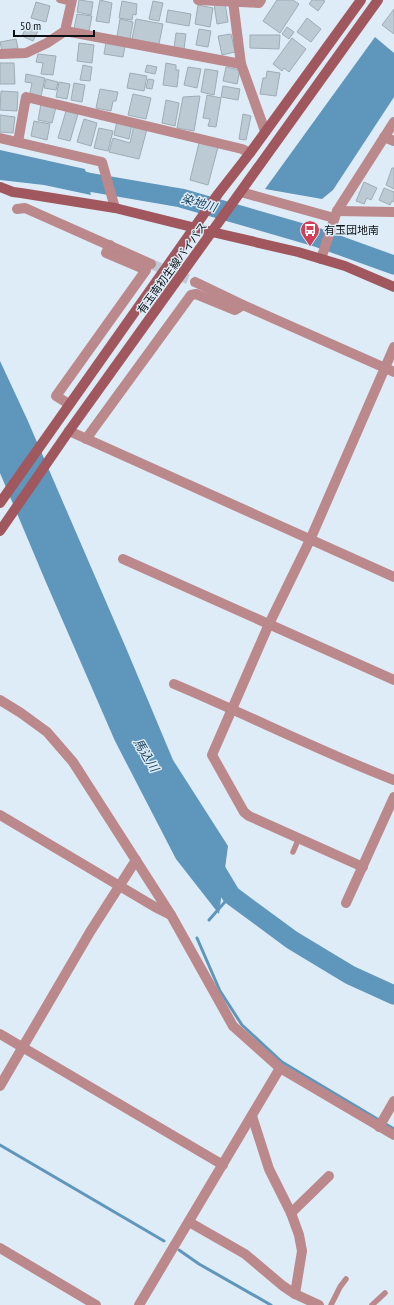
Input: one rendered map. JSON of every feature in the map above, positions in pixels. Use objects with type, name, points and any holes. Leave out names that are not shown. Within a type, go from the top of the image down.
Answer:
[{"type":"street","points":[[198,0],[259,3],[261,0]]},
{"type":"street","name":"有玉南初生線バイパス","points":[[0,503],[196,224],[250,153],[361,0]]},
{"type":"street","name":"有玉南初生線バイパス","points":[[1,530],[378,0]]},
{"type":"street","points":[[233,1],[241,64],[265,131]]},
{"type":"street","points":[[0,54],[26,53],[47,43],[65,30],[71,2]]},
{"type":"street","points":[[65,30],[241,64]]},
{"type":"street","points":[[18,142],[26,97],[242,149],[250,153]]},
{"type":"street","points":[[321,257],[335,214],[394,122]]},
{"type":"street","points":[[384,137],[394,140]]},
{"type":"street","points":[[0,138],[102,162],[115,208]]},
{"type":"street","points":[[0,187],[17,192],[115,208],[196,224],[321,257],[394,287]]},
{"type":"street","points":[[239,195],[335,214],[394,212]]},
{"type":"street","points":[[17,209],[25,208],[151,264]]},
{"type":"street","points":[[69,404],[56,396],[146,270],[106,253],[110,246]]},
{"type":"street","points":[[195,282],[390,370]]},
{"type":"street","points":[[86,439],[191,295],[196,294],[235,310],[244,305]]},
{"type":"street","points":[[363,867],[249,816],[244,812],[213,758],[213,753],[269,624],[390,370],[394,348]]},
{"type":"street","points":[[70,431],[394,577]]},
{"type":"street","points":[[123,559],[394,680]]},
{"type":"street","points":[[174,684],[232,708],[344,760],[394,780]]},
{"type":"street","points":[[0,700],[47,732],[73,762],[171,915],[233,1026],[280,1068],[394,1135]]},
{"type":"street","points":[[346,903],[394,797]]},
{"type":"street","points":[[0,815],[171,915]]},
{"type":"street","points":[[386,815],[394,823]]},
{"type":"street","points":[[0,1086],[24,1048],[90,932],[136,860]]},
{"type":"street","points":[[0,1034],[223,1165]]},
{"type":"street","points":[[139,1305],[190,1222],[280,1068]]},
{"type":"street","points":[[379,1126],[394,1102]]},
{"type":"street","points":[[252,1116],[269,1169],[291,1213],[299,1235],[302,1251],[295,1294]]},
{"type":"street","points":[[291,1213],[329,1176]]},
{"type":"street","points":[[190,1222],[245,1254],[283,1286],[295,1294],[319,1305]]},
{"type":"street","points":[[0,1248],[96,1305]]},
{"type":"lane","points":[[59,0],[71,2]]},
{"type":"lane","points":[[293,852],[299,838]]},
{"type":"lane","points":[[331,1305],[340,1286],[346,1279]]},
{"type":"lane","points":[[372,1305],[385,1293]]},
{"type":"water","points":[[375,37],[394,53],[394,97],[333,190],[322,199],[265,189]]},
{"type":"water","points":[[0,150],[85,169],[91,195],[44,185],[0,180]]},
{"type":"water","points":[[0,361],[27,419],[173,760],[228,846],[219,914],[176,859],[115,741],[0,473]]},
{"type":"building","points":[[79,0],[93,2],[91,15],[77,12]]},
{"type":"building","points":[[100,0],[112,3],[109,23],[96,21]]},
{"type":"building","points":[[277,0],[293,0],[299,4],[280,33],[263,21]]},
{"type":"building","points":[[312,0],[325,1],[318,11],[309,4]]},
{"type":"building","points":[[122,1],[137,4],[136,15],[133,14],[132,20],[119,18]]},
{"type":"building","points":[[153,1],[163,3],[159,21],[149,19]]},
{"type":"building","points":[[36,2],[50,6],[46,22],[31,18]]},
{"type":"building","points":[[225,3],[228,22],[217,24],[214,4]]},
{"type":"building","points":[[198,5],[213,8],[210,27],[195,24]]},
{"type":"building","points":[[394,9],[394,34],[382,25]]},
{"type":"building","points":[[168,10],[191,14],[189,26],[166,22]]},
{"type":"building","points":[[77,14],[92,16],[89,31],[74,29]]},
{"type":"building","points":[[307,18],[321,29],[311,42],[297,32]]},
{"type":"building","points":[[120,19],[133,22],[130,39],[117,36]]},
{"type":"building","points":[[136,19],[163,24],[159,44],[132,39]]},
{"type":"building","points":[[28,23],[39,29],[33,41],[22,36]]},
{"type":"building","points":[[287,27],[294,32],[289,39],[282,34]]},
{"type":"building","points":[[199,29],[211,31],[208,47],[196,45]]},
{"type":"building","points":[[176,33],[186,34],[184,49],[174,48]]},
{"type":"building","points":[[231,34],[235,52],[222,55],[218,36]]},
{"type":"building","points":[[250,35],[280,35],[279,49],[250,48]]},
{"type":"building","points":[[292,38],[306,49],[289,72],[284,68],[282,71],[273,64]]},
{"type":"building","points":[[16,39],[18,48],[2,51],[0,42]]},
{"type":"building","points":[[106,42],[125,46],[123,57],[104,54]]},
{"type":"building","points":[[79,43],[94,45],[92,63],[77,61]]},
{"type":"building","points":[[38,54],[56,56],[53,75],[41,74],[43,63],[36,62]]},
{"type":"building","points":[[0,63],[14,63],[15,84],[0,84]]},
{"type":"building","points":[[166,63],[176,65],[176,70],[179,70],[177,87],[163,85]]},
{"type":"building","points":[[83,65],[92,67],[90,81],[80,80]]},
{"type":"building","points":[[147,65],[157,67],[155,74],[145,72]]},
{"type":"building","points":[[188,67],[201,69],[197,88],[184,85]]},
{"type":"building","points":[[226,67],[240,70],[237,84],[223,81]]},
{"type":"building","points":[[205,69],[218,71],[214,95],[201,92]]},
{"type":"building","points":[[267,71],[280,73],[276,96],[260,94],[263,78],[266,78]]},
{"type":"building","points":[[130,73],[147,76],[144,91],[127,88]]},
{"type":"building","points":[[26,74],[45,78],[41,96],[30,93],[32,83],[25,82]]},
{"type":"building","points":[[46,79],[58,82],[56,90],[44,88]]},
{"type":"building","points":[[148,79],[154,80],[152,89],[146,88]]},
{"type":"building","points":[[59,82],[70,84],[67,99],[56,97]]},
{"type":"building","points":[[74,83],[85,85],[82,102],[71,100]]},
{"type":"building","points":[[223,86],[240,89],[238,100],[221,97]]},
{"type":"building","points":[[100,89],[118,92],[116,101],[113,101],[111,111],[96,108]]},
{"type":"building","points":[[1,91],[18,92],[17,111],[0,110]]},
{"type":"building","points":[[133,94],[151,98],[146,119],[128,115]]},
{"type":"building","points":[[207,95],[221,98],[216,127],[208,126],[210,119],[203,118]]},
{"type":"building","points":[[200,96],[194,131],[177,128],[183,97]]},
{"type":"building","points":[[166,100],[179,103],[175,126],[162,123]]},
{"type":"building","points":[[41,104],[56,107],[52,123],[38,120]]},
{"type":"building","points":[[66,111],[78,114],[70,141],[58,138]]},
{"type":"building","points":[[243,114],[251,116],[246,140],[239,139]]},
{"type":"building","points":[[0,115],[15,117],[13,133],[0,132]]},
{"type":"building","points":[[84,119],[97,123],[91,146],[77,142]]},
{"type":"building","points":[[34,121],[50,124],[47,140],[31,136]]},
{"type":"building","points":[[117,121],[132,124],[129,139],[114,135]]},
{"type":"building","points":[[134,125],[147,129],[139,159],[109,152],[113,138],[130,143]]},
{"type":"building","points":[[99,128],[113,131],[108,151],[94,148]]},
{"type":"building","points":[[199,143],[218,147],[208,185],[190,180]]},
{"type":"building","points":[[392,168],[394,168],[394,189],[386,185]]},
{"type":"building","points":[[364,182],[377,188],[371,200],[367,198],[364,204],[356,201]]},
{"type":"building","points":[[384,188],[394,192],[394,202],[392,201],[390,205],[379,200]]},
{"type":"waterway","name":"染地川","points":[[64,176],[88,182],[181,198],[316,237],[394,265]]},
{"type":"waterway","name":"馬込川","points":[[210,860],[231,895],[292,940],[350,975],[394,995]]},
{"type":"waterway","points":[[209,920],[231,895]]},
{"type":"waterway","points":[[197,938],[220,991],[242,1025],[282,1062],[394,1129]]},
{"type":"waterway","points":[[0,1145],[164,1241]]},
{"type":"waterway","points":[[179,1250],[199,1264],[271,1305]]},
{"type":"tunnel","points":[[151,264],[195,282]]},
{"type":"place","name":"有玉団地南","points":[[310,247]]}]
